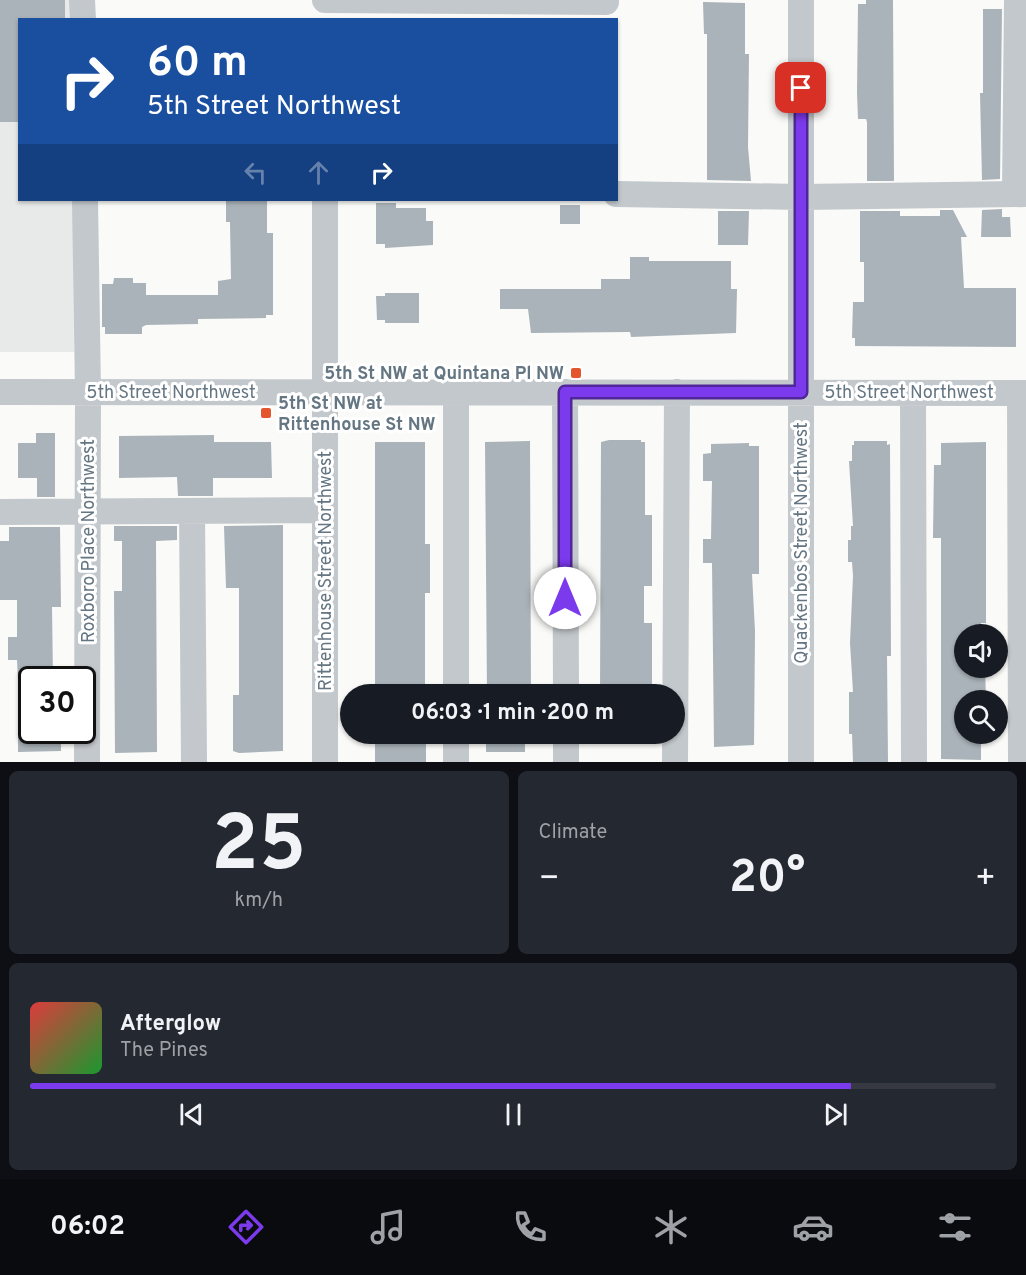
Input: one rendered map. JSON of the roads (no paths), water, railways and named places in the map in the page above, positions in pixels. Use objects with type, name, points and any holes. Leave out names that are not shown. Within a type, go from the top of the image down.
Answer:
[{"type":"street","points":[[82,0],[83,18]]},
{"type":"street","points":[[325,18],[325,0],[606,2]]},
{"type":"street","points":[[558,18],[559,0]]},
{"type":"street","name":"Quackenbos Street Northwest","points":[[801,0],[801,762]]},
{"type":"street","points":[[618,194],[801,197],[1020,194],[1017,0]]},
{"type":"street","name":"Roxboro Place Northwest","points":[[85,201],[88,392],[87,762]]},
{"type":"street","name":"Rittenhouse Street Northwest","points":[[325,201],[325,762]]},
{"type":"street","name":"5th Street Northwest","points":[[0,392],[1023,393]]},
{"type":"street","points":[[456,392],[456,684]]},
{"type":"street","points":[[565,392],[566,684]]},
{"type":"street","points":[[675,762],[677,392]]},
{"type":"street","points":[[913,393],[914,762]]},
{"type":"street","points":[[1021,762],[1023,393]]},
{"type":"street","points":[[0,512],[325,510]]},
{"type":"street","points":[[192,511],[194,762]]},
{"type":"street","points":[[456,744],[456,762]]},
{"type":"street","points":[[566,744],[566,762]]},
{"type":"place","name":"5th St NW at Quintana Pl NW","points":[[576,373]]},
{"type":"place","name":"5th St NW at Rittenhouse St NW","points":[[266,413]]}]
